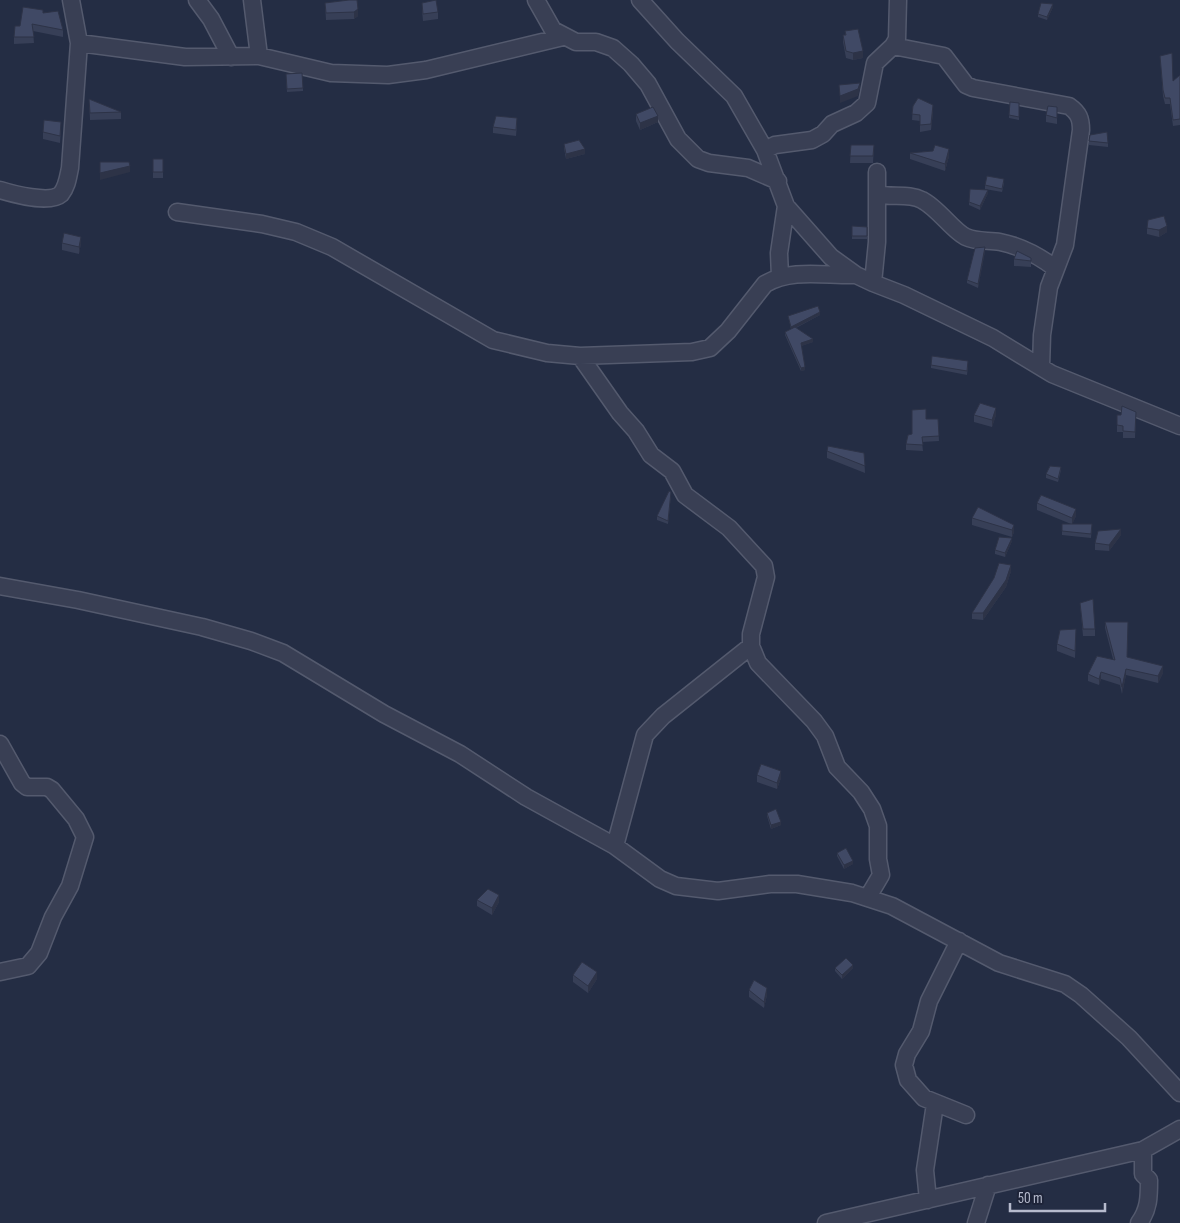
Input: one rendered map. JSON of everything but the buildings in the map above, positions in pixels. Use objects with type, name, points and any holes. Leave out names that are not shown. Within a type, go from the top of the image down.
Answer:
[{"type":"street","points":[[0,190],[33,197],[53,198],[61,194],[67,184],[70,168],[78,43],[71,0]]},
{"type":"street","points":[[197,0],[211,19],[231,57]]},
{"type":"street","points":[[252,0],[259,56]]},
{"type":"street","points":[[536,0],[553,30],[576,42],[596,42],[613,48],[631,64],[648,84],[678,138],[698,159],[709,163],[748,168],[778,181]]},
{"type":"street","points":[[640,0],[689,53],[724,84],[734,96],[764,150],[778,181],[786,206],[831,257],[873,284],[966,325],[1086,390],[1180,426]]},
{"type":"street","points":[[764,150],[775,145],[812,140],[823,134],[832,124],[856,113],[867,104],[875,63],[893,46],[897,39],[898,0]]},
{"type":"street","points":[[78,43],[185,57],[259,56],[331,73],[388,75],[426,70],[563,36]]},
{"type":"street","points":[[893,46],[944,56],[966,85],[973,88],[1070,106],[1077,112],[1081,122],[1068,225],[1065,245],[1050,286],[1044,326],[1041,367]]},
{"type":"street","points":[[873,284],[877,242],[877,172]]},
{"type":"street","points":[[877,194],[889,197],[912,196],[921,199],[943,215],[965,237],[1001,242],[1038,255],[1056,268]]},
{"type":"street","points":[[780,277],[779,254],[786,206]]},
{"type":"street","points":[[177,212],[262,224],[296,232],[332,247],[493,340],[547,353],[580,356],[692,352],[710,348],[728,331],[765,284],[780,277],[793,274],[856,274]]},
{"type":"street","points":[[580,356],[620,413],[636,430],[651,456],[672,471],[685,495],[729,528],[764,566],[766,577],[753,626],[751,646],[758,663],[806,710],[825,736],[837,767],[861,792],[872,808],[878,826],[878,859],[881,875],[868,897]]},
{"type":"street","points":[[0,586],[78,600],[202,627],[251,641],[283,653],[384,714],[460,754],[526,798],[616,846],[660,879],[676,886],[718,892],[770,884],[822,886],[868,897],[892,906],[999,963],[1050,978],[1073,989],[1128,1038],[1180,1093]]},
{"type":"street","points":[[616,846],[645,735],[663,716],[751,646]]},
{"type":"street","points":[[0,744],[22,783],[27,787],[48,787],[52,790],[76,819],[85,838],[70,886],[53,917],[39,953],[28,966],[0,972]]},
{"type":"street","points":[[960,941],[929,1001],[921,1031],[907,1054],[904,1065],[908,1080],[916,1091],[935,1104],[966,1115]]},
{"type":"street","points":[[928,1200],[925,1170],[935,1104]]},
{"type":"street","points":[[826,1223],[1142,1150],[1180,1129]]},
{"type":"street","points":[[1139,1223],[1145,1214],[1150,1200],[1149,1180],[1144,1174],[1142,1150]]},
{"type":"street","points":[[976,1223],[988,1185]]}]
